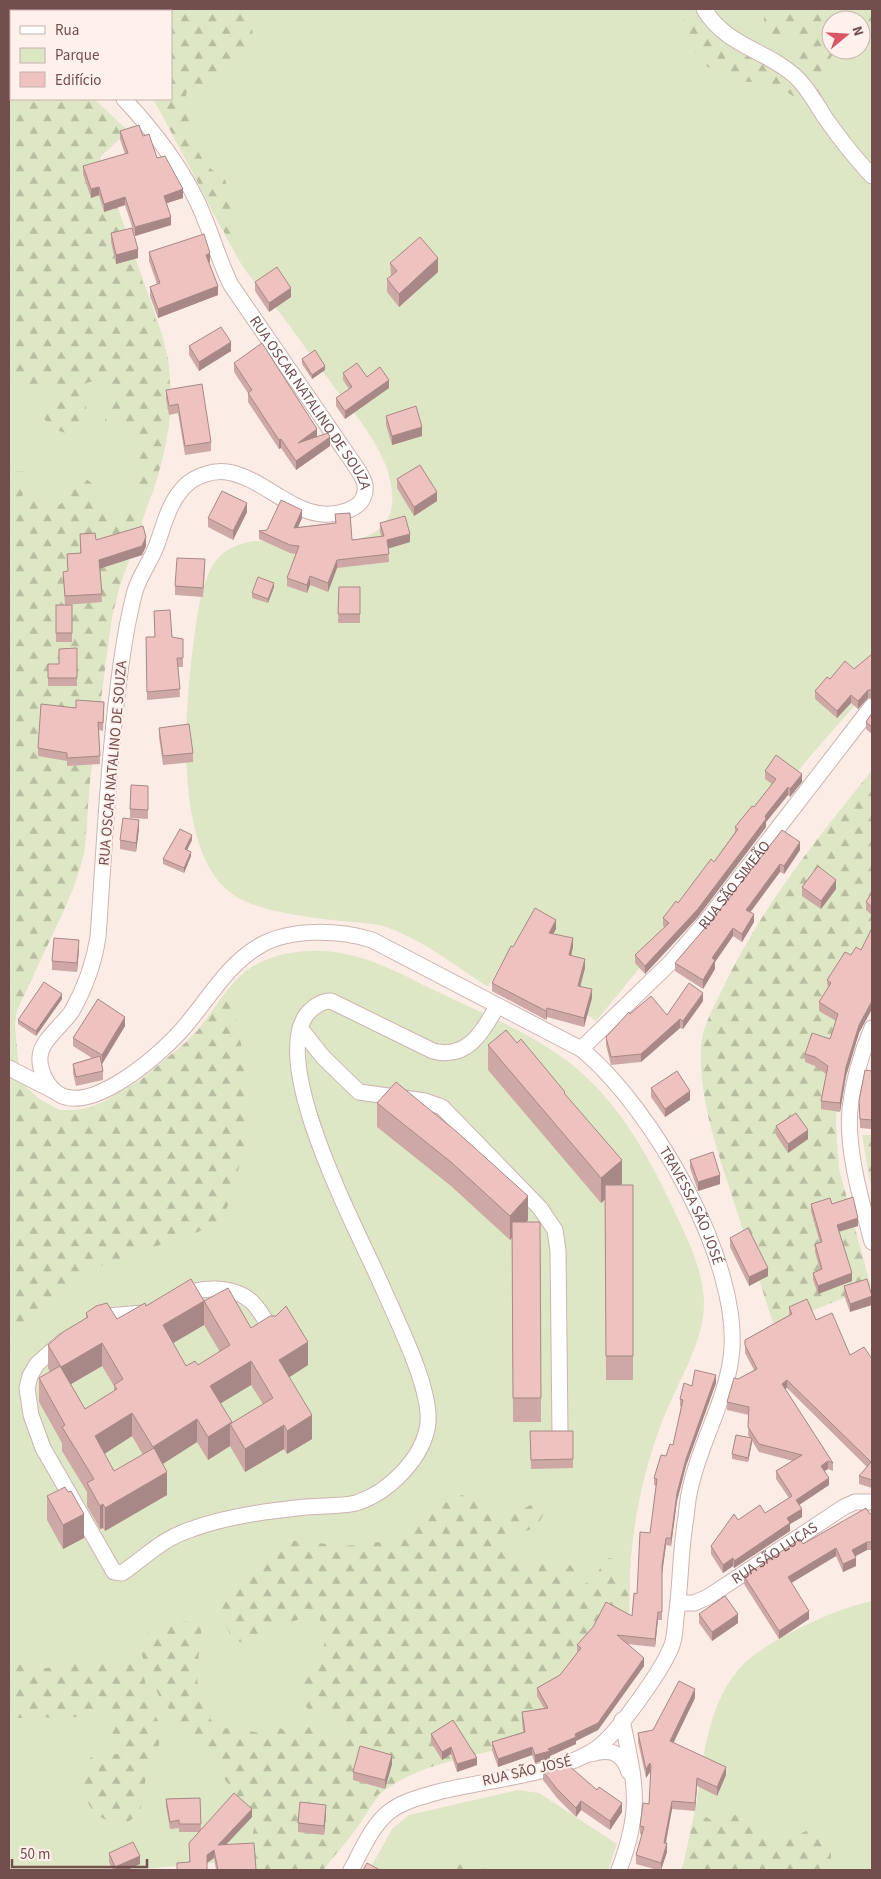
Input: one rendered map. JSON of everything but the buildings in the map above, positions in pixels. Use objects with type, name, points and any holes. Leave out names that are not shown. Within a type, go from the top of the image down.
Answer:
[{"type":"street","points":[[704,9],[725,33],[736,42],[781,64],[795,76],[809,90],[851,153],[872,176]]},
{"type":"street","name":"RUA OSCAR NATALINO DE SOUZA","points":[[54,1091],[42,1072],[40,1052],[71,1013],[90,974],[95,956],[98,937],[112,734],[129,618],[136,589],[152,556],[170,508],[186,486],[206,474],[217,472],[225,472],[243,477],[297,507],[320,515],[338,513],[354,508],[363,500],[365,492],[364,479],[230,285],[196,199],[173,160],[125,100]]},
{"type":"street","name":"RUA SÃO SIMEÃO","points":[[581,1049],[670,964],[719,906],[872,706]]},
{"type":"street","name":"TRAVESSA SÃO JOSÉ","points":[[54,1091],[67,1098],[87,1097],[109,1088],[132,1073],[171,1042],[222,977],[247,954],[271,940],[300,935],[346,934],[387,946],[581,1049],[611,1077],[661,1142],[695,1208],[714,1252],[731,1311],[733,1334],[726,1381],[691,1485],[683,1534],[678,1603]]},
{"type":"street","points":[[272,1331],[255,1306],[236,1293],[202,1289],[136,1315],[118,1315],[101,1318],[77,1330],[33,1369],[28,1382],[28,1399],[40,1443],[114,1572],[122,1573],[158,1545],[193,1528],[289,1509],[356,1502],[388,1485],[414,1459],[422,1444],[428,1425],[426,1397],[383,1288],[324,1160],[313,1128],[296,1047],[300,1028],[309,1011],[323,1001],[331,1001],[433,1051],[449,1053],[464,1049],[476,1040],[497,1006]]},
{"type":"street","points":[[300,1028],[323,1057],[359,1092],[425,1101],[442,1107],[524,1189],[550,1221],[556,1236],[558,1251],[560,1431]]},
{"type":"street","points":[[872,1028],[859,1062],[853,1089],[850,1121],[856,1169],[872,1242]]},
{"type":"street","points":[[9,1068],[54,1091]]},
{"type":"street","name":"RUA SÃO LUCAS","points":[[678,1603],[694,1603],[708,1598],[844,1507],[855,1502],[872,1502]]},
{"type":"street","name":"RUA SÃO JOSÉ","points":[[350,1870],[383,1817],[406,1802],[445,1790],[566,1764],[585,1756],[598,1747],[612,1734],[655,1676],[672,1645],[678,1603]]},
{"type":"street","points":[[619,1870],[634,1826],[636,1795],[622,1720]]},
{"type":"street","points":[[585,1756],[604,1750],[619,1755],[627,1767],[636,1795]]},
{"type":"green space","points":[[144,9],[872,9],[872,687],[800,768],[596,1021],[506,955],[488,987],[422,944],[380,925],[278,912],[241,899],[227,890],[210,868],[198,840],[190,807],[186,735],[195,630],[201,595],[209,573],[220,556],[232,548],[247,542],[336,542],[357,539],[374,533],[386,521],[392,504],[387,470],[371,438],[275,306],[241,264],[154,100],[172,100],[172,10]]},
{"type":"green space","points":[[240,9],[244,17],[251,24],[255,46],[228,69],[210,81],[194,87],[186,94],[189,121],[197,149],[208,166],[226,182],[224,198],[234,203],[235,206],[232,219],[234,236],[229,241],[154,100],[172,100],[172,10],[144,10]]},
{"type":"green space","points":[[684,9],[700,9],[781,70],[808,99],[794,97],[773,85],[731,79],[710,68],[694,53],[689,43],[685,32]]},
{"type":"green space","points":[[766,9],[872,9],[872,43],[871,10],[821,10],[821,60],[830,60],[824,77],[822,107],[790,67],[799,54],[797,45],[791,37],[775,39],[771,36],[764,26]]},
{"type":"green space","points":[[9,46],[10,100],[95,100],[128,131],[100,157],[161,331],[169,372],[170,409],[166,444],[157,478],[122,580],[112,617],[95,723],[82,861],[67,904],[23,994],[16,1015],[16,1054],[23,1080],[39,1101],[60,1110],[84,1108],[110,1099],[159,1067],[179,1049],[195,1034],[234,982],[255,965],[281,955],[308,951],[342,953],[358,957],[390,969],[519,1031],[536,1040],[584,1074],[615,1108],[653,1167],[688,1241],[701,1277],[704,1301],[700,1333],[660,1427],[649,1462],[636,1516],[631,1553],[629,1621],[625,1645],[580,1696],[532,1742],[442,1763],[404,1778],[386,1789],[323,1870],[247,1860],[132,1870],[9,1870]]},
{"type":"green space","points":[[9,46],[10,100],[95,100],[128,131],[100,157],[168,357],[170,393],[168,427],[162,461],[152,495],[141,493],[133,485],[132,480],[140,456],[132,427],[110,425],[105,421],[109,394],[106,385],[93,382],[81,387],[89,418],[77,433],[66,433],[57,430],[42,416],[45,406],[54,396],[54,381],[45,378],[34,387],[9,391]]},
{"type":"green space","points":[[17,471],[24,471],[27,479],[21,500],[40,496],[59,505],[64,501],[65,484],[69,478],[81,478],[89,481],[94,486],[101,509],[106,516],[114,521],[125,514],[133,514],[143,524],[120,585],[112,617],[90,781],[84,854],[64,910],[16,1013],[15,1025],[19,1069],[9,1063],[9,475]]},
{"type":"green space","points":[[872,770],[872,978],[837,1092],[836,1125],[839,1169],[871,1287],[774,1326],[710,1122],[701,1067],[702,1042],[711,1012],[736,962],[771,904],[810,849]]},
{"type":"green space","points":[[230,988],[244,1059],[246,1106],[244,1146],[232,1195],[224,1215],[210,1227],[107,1263],[81,1276],[41,1310],[25,1328],[9,1358],[9,1084],[29,1089],[38,1098],[59,1110],[81,1111],[91,1109],[140,1080],[184,1044],[198,1030]]},
{"type":"green space","points":[[862,1135],[872,1135],[872,1193]]},
{"type":"green space","points":[[462,1495],[507,1513],[517,1512],[536,1502],[547,1504],[536,1526],[515,1534],[509,1541],[507,1548],[521,1561],[531,1561],[546,1556],[572,1566],[576,1573],[576,1588],[593,1580],[604,1562],[609,1558],[614,1559],[629,1590],[626,1643],[538,1741],[480,1753],[420,1770],[377,1795],[360,1823],[323,1870],[247,1870],[247,1860],[256,1819],[159,1696],[137,1644],[149,1632],[166,1624],[185,1621],[202,1622],[197,1678],[199,1692],[202,1704],[209,1717],[219,1729],[237,1727],[258,1733],[280,1728],[292,1734],[299,1728],[307,1727],[314,1728],[319,1739],[328,1740],[339,1737],[350,1730],[333,1716],[311,1713],[300,1697],[296,1685],[298,1677],[303,1670],[317,1658],[322,1650],[325,1636],[319,1617],[309,1616],[285,1624],[251,1643],[240,1642],[231,1637],[221,1613],[214,1607],[217,1599],[243,1573],[278,1544],[289,1540],[346,1546],[379,1542],[415,1528],[445,1503]]},
{"type":"green space","points":[[872,1601],[872,1870],[682,1870],[693,1826],[709,1731],[720,1699],[728,1684],[744,1664],[774,1642],[825,1616]]},
{"type":"green space","points":[[133,1651],[141,1660],[149,1703],[160,1725],[159,1745],[148,1765],[140,1813],[124,1825],[104,1819],[92,1810],[85,1796],[82,1781],[80,1766],[89,1759],[98,1755],[118,1754],[115,1739],[103,1713],[78,1717],[9,1718],[9,1663],[44,1668],[61,1667],[85,1662],[123,1659]]},
{"type":"green space","points":[[518,1790],[539,1793],[617,1844],[608,1870],[377,1870],[371,1867],[392,1829],[409,1815]]},
{"type":"green space","points":[[695,1811],[713,1821],[729,1818],[740,1812],[756,1826],[772,1848],[816,1828],[830,1848],[830,1864],[827,1870],[682,1870]]},
{"type":"green space","points":[[454,1860],[481,1866],[488,1870],[438,1870],[439,1865],[446,1861]]}]
